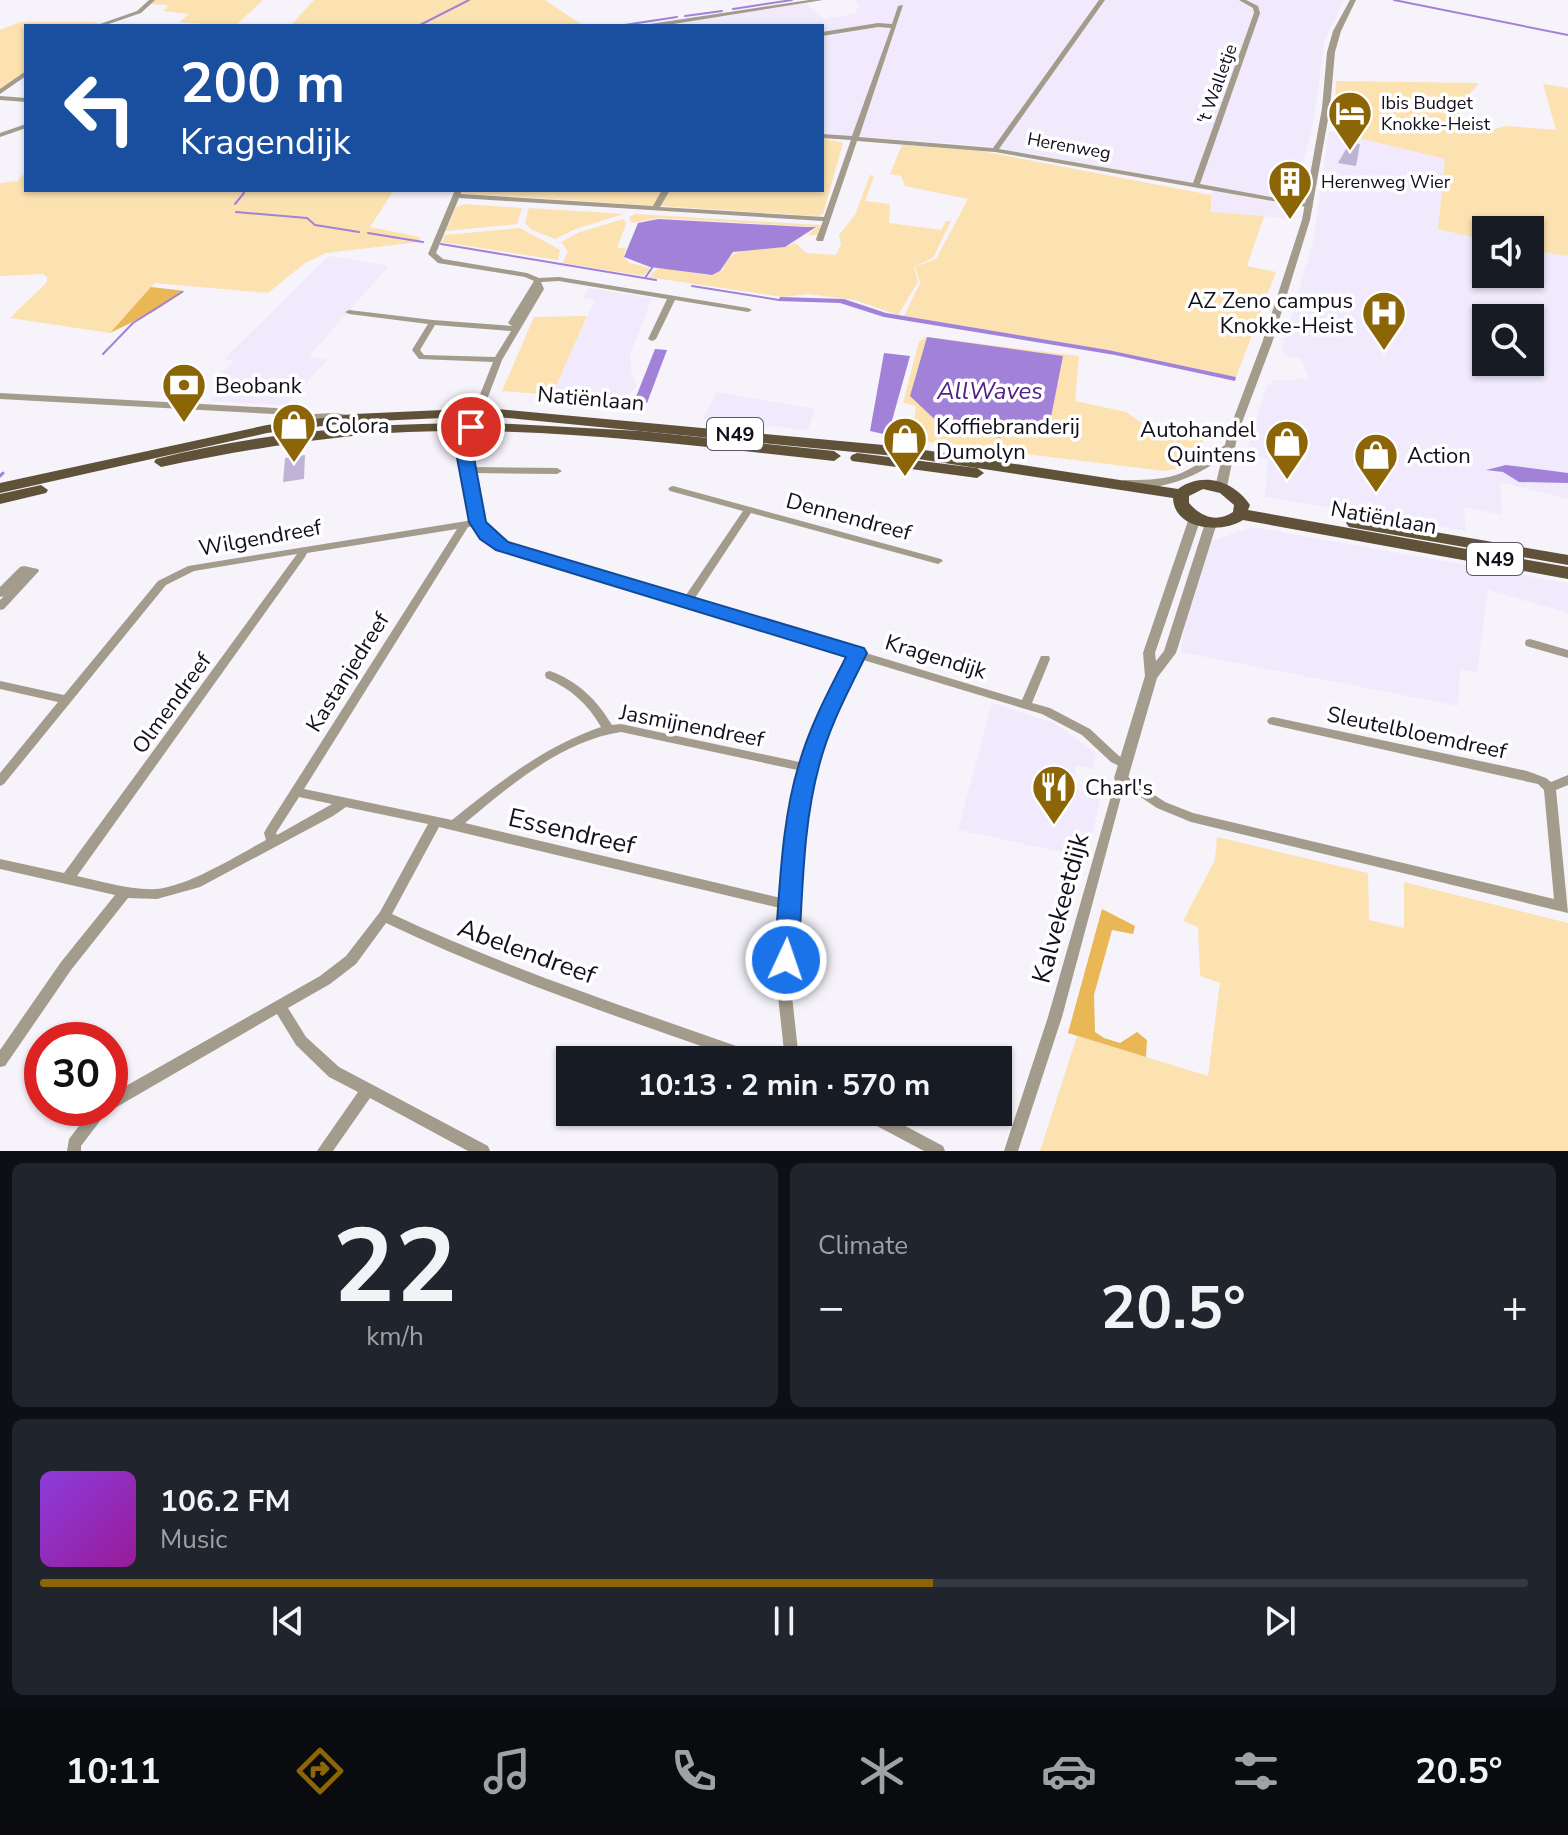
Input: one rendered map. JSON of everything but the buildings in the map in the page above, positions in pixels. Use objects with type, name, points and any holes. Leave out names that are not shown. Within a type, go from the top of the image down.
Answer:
[{"type":"main road","name":"Natiënlaan","points":[[0,488],[267,429],[354,418],[557,417],[875,449],[1118,484],[1181,499]]},
{"type":"main road","name":"Natiënlaan","points":[[0,499],[271,442],[473,419],[846,457],[1181,499]]},
{"type":"main road","name":"N49","points":[[1181,499],[1197,485],[1221,487]]},
{"type":"main road","points":[[1221,487],[1232,493],[1241,510]]},
{"type":"main road","points":[[1181,499],[1203,521]]},
{"type":"main road","name":"Natiënlaan","points":[[1241,510],[1568,560]]},
{"type":"main road","name":"Natiënlaan","points":[[1241,510],[1568,573]]},
{"type":"main road","name":"N49","points":[[1203,521],[1226,523],[1241,510]]},
{"type":"street","points":[[103,24],[139,12],[152,0]]},
{"type":"street","points":[[663,24],[820,0]]},
{"type":"street","points":[[995,150],[1102,0]]},
{"type":"street","name":"'t Walletje","points":[[1196,185],[1257,13],[1256,7],[1242,0]]},
{"type":"street","points":[[1221,487],[1228,448],[1267,343],[1309,206],[1326,108],[1331,52],[1337,31],[1353,0]]},
{"type":"street","points":[[820,239],[901,6]]},
{"type":"street","points":[[824,34],[878,25],[893,26]]},
{"type":"street","points":[[0,95],[24,75]]},
{"type":"street","points":[[0,95],[24,100]]},
{"type":"street","points":[[0,135],[24,127]]},
{"type":"street","name":"Herenweg","points":[[824,136],[995,150],[1309,206]]},
{"type":"street","points":[[536,201],[540,192]]},
{"type":"street","points":[[656,208],[665,192]]},
{"type":"street","points":[[748,310],[559,279],[538,282],[527,275],[434,258],[433,249],[458,193],[536,201],[826,219]]},
{"type":"street","points":[[478,522],[464,447],[498,360],[540,289],[538,282]]},
{"type":"street","points":[[652,339],[672,298]]},
{"type":"street","points":[[349,312],[516,328]]},
{"type":"street","points":[[433,322],[416,350],[422,357],[498,360]]},
{"type":"street","points":[[0,396],[281,416],[290,420],[342,415],[354,418]]},
{"type":"street","points":[[267,429],[281,416]]},
{"type":"street","points":[[1118,484],[1179,479],[1200,471],[1228,448]]},
{"type":"street","points":[[467,470],[557,471]]},
{"type":"street","name":"Dennendreef","points":[[673,489],[938,561]]},
{"type":"street","points":[[687,602],[749,509]]},
{"type":"street","name":"Kalvekeetdijk","points":[[1151,676],[1172,650],[1203,521]]},
{"type":"street","name":"Kalvekeetdijk","points":[[1011,1151],[1055,1017],[1151,676],[1149,653],[1203,521]]},
{"type":"street","name":"Wilgendreef","points":[[0,781],[162,583],[192,568],[478,522]]},
{"type":"street","name":"Kragendijk","points":[[478,522],[486,535],[502,546],[1026,704],[1060,717],[1086,732],[1161,805],[1191,817],[1564,907]]},
{"type":"street","name":"Kastanjedreef","points":[[273,842],[270,833],[464,525]]},
{"type":"street","name":"Olmendreef","points":[[68,878],[293,568],[302,550]]},
{"type":"street","points":[[0,593],[24,569],[34,571],[0,606]]},
{"type":"street","points":[[1530,643],[1568,654]]},
{"type":"street","points":[[790,1046],[784,987],[789,905],[808,768],[820,728],[857,653]]},
{"type":"street","points":[[1026,704],[1045,659]]},
{"type":"street","points":[[550,675],[569,683],[599,712],[608,728]]},
{"type":"street","points":[[0,685],[66,700]]},
{"type":"street","name":"Sleutelbloemdreef","points":[[1273,721],[1527,776],[1542,781],[1550,788]]},
{"type":"street","name":"Jasmijnendreef","points":[[454,825],[487,798],[579,738],[608,728],[621,728],[808,768]]},
{"type":"street","points":[[1564,907],[1550,788],[1568,780]]},
{"type":"street","name":"Essendreef","points":[[296,792],[454,825],[789,905]]},
{"type":"street","points":[[0,864],[125,892],[157,894],[182,889],[329,813],[344,802]]},
{"type":"street","points":[[128,1093],[325,980],[351,960],[372,937],[436,821]]},
{"type":"street","points":[[0,1061],[66,966],[125,892]]},
{"type":"street","name":"Abelendreef","points":[[384,916],[445,947],[493,966],[719,1046]]},
{"type":"street","points":[[279,1005],[301,1041],[316,1058],[367,1091],[483,1151]]},
{"type":"street","points":[[324,1151],[367,1091]]},
{"type":"street","points":[[74,1151],[74,1144],[88,1126]]},
{"type":"street","points":[[891,1126],[938,1151]]},
{"type":"shaded area","points":[[153,0],[263,0],[237,24],[179,22],[189,14],[163,11],[169,5],[150,4]]},
{"type":"shaded area","points":[[314,0],[545,0],[581,24],[292,24]]},
{"type":"shaded area","points":[[855,0],[1344,0],[1324,42],[1314,119],[1296,191],[1290,201],[986,146],[839,135],[835,139],[824,138],[824,24],[670,24],[806,3],[823,19],[855,14],[859,5]]},
{"type":"shaded area","points":[[20,22],[100,24],[24,24],[24,73],[0,91],[0,30]]},
{"type":"shaded area","points":[[1336,81],[1479,83],[1457,109],[1469,128],[1491,130],[1506,126],[1556,130],[1543,84],[1568,88],[1568,256],[1544,252],[1544,216],[1472,216],[1472,237],[1438,229],[1445,159],[1334,132]]},
{"type":"shaded area","name":"AZ Zeno campus Knokke-Heist","points":[[1329,131],[1445,159],[1438,228],[1472,236],[1472,288],[1544,288],[1544,252],[1568,256],[1568,499],[1500,482],[1502,515],[1464,507],[1466,531],[1265,497],[1268,459],[1246,453],[1267,385],[1275,380],[1309,379],[1301,358],[1290,357],[1281,350],[1313,242]]},
{"type":"shaded area","points":[[824,138],[843,143],[823,214],[817,216],[455,193],[824,192]]},
{"type":"shaded area","points":[[902,145],[981,151],[1211,195],[1211,212],[1264,216],[1247,266],[1276,272],[1236,377],[1108,350],[904,316],[920,283],[915,267],[936,259],[968,199],[905,186],[901,176],[890,174]]},
{"type":"shaded area","points":[[24,174],[24,192],[393,192],[370,227],[420,237],[419,242],[326,253],[305,263],[268,293],[155,283],[110,333],[10,318],[47,282],[43,274],[0,276],[0,183],[17,181]]},
{"type":"shaded area","points":[[870,175],[874,176],[865,201],[890,204],[889,223],[941,230],[946,221],[951,221],[933,258],[914,267],[918,282],[898,315],[855,300],[808,294],[783,297],[648,277],[659,267],[706,275],[722,271],[727,261],[743,251],[795,243],[806,253],[836,255],[841,244],[839,235],[855,215]]},
{"type":"shaded area","points":[[1212,189],[1288,205],[1295,219],[1210,212]]},
{"type":"shaded area","points":[[464,204],[522,208],[517,224],[446,231],[456,207]]},
{"type":"shaded area","points":[[529,208],[624,214],[575,229],[555,239],[532,230],[525,223]]},
{"type":"shaded area","points":[[636,214],[821,225],[817,235],[807,235],[817,227],[658,218],[632,223],[629,217]]},
{"type":"shaded area","points":[[624,219],[626,224],[617,248],[626,248],[623,257],[630,263],[650,268],[644,276],[563,263],[568,251],[561,242],[580,232]]},
{"type":"shaded area","points":[[520,228],[560,250],[558,260],[442,242],[445,235]]},
{"type":"shaded area","points":[[329,256],[389,266],[309,356],[327,360],[286,405],[210,401],[224,380],[216,378],[234,361],[224,359]]},
{"type":"shaded area","points":[[151,287],[185,291],[153,312],[110,333]]},
{"type":"shaded area","points":[[588,288],[652,298],[630,354],[631,371],[637,386],[622,400],[552,395],[595,300],[583,298]]},
{"type":"shaded area","points":[[587,316],[552,395],[502,391],[534,317]]},
{"type":"shaded area","points":[[927,337],[1079,356],[1075,401],[1126,412],[1145,425],[1204,439],[1189,461],[1179,468],[1164,471],[911,440],[916,406],[903,403],[919,341]]},
{"type":"shaded area","points":[[717,392],[815,409],[808,430],[703,419]]},
{"type":"shaded area","points":[[1252,527],[1568,583],[1568,613],[1488,590],[1477,672],[1460,670],[1458,706],[1181,652],[1185,624],[1212,541]]},
{"type":"shaded area","points":[[992,703],[1054,723],[1096,753],[1093,769],[1076,765],[1072,788],[1101,796],[1087,857],[958,830]]},
{"type":"shaded area","points":[[1217,837],[1368,873],[1369,920],[1404,928],[1404,882],[1568,923],[1568,1151],[1040,1151],[1077,1036],[1208,1076],[1220,983],[1200,976],[1198,927],[1183,921],[1215,860]]},
{"type":"shaded area","points":[[1102,909],[1135,926],[1133,934],[1112,930],[1094,995],[1095,1032],[1120,1043],[1137,1032],[1147,1040],[1146,1057],[1068,1033]]},
{"type":"water","points":[[658,219],[816,227],[785,247],[733,252],[720,271],[712,275],[650,267],[624,257],[638,223]]},
{"type":"water","points":[[780,297],[844,299],[886,313],[1108,350],[1236,377],[1235,381],[1115,355],[884,317],[840,303],[778,301]]},
{"type":"water","name":"AllWaves","points":[[927,337],[1063,356],[1051,417],[1000,438],[946,430],[910,396]]},
{"type":"water","points":[[655,349],[667,350],[647,403],[634,402]]},
{"type":"water","points":[[884,353],[910,356],[888,435],[870,431]]},
{"type":"water","points":[[1506,465],[1568,473],[1568,483],[1519,482],[1503,472],[1486,470]]},
{"type":"waterway","points":[[422,24],[469,0]]},
{"type":"waterway","points":[[733,9],[792,0]]},
{"type":"waterway","points":[[1394,0],[1568,35]]},
{"type":"waterway","points":[[685,16],[722,11]]},
{"type":"waterway","points":[[631,24],[677,17]]},
{"type":"waterway","points":[[235,204],[243,192]]},
{"type":"waterway","points":[[236,212],[307,218],[315,225],[359,232]]},
{"type":"waterway","points":[[368,233],[423,242]]},
{"type":"waterway","points":[[441,244],[656,280]]},
{"type":"waterway","points":[[645,278],[654,265]]},
{"type":"waterway","points":[[692,286],[779,300]]},
{"type":"waterway","points":[[103,354],[133,323],[182,292]]},
{"type":"waterway","points":[[0,476],[3,473]]},
{"type":"place","name":"Ibis Budget Knokke-Heist","points":[[1350,152]]},
{"type":"place","name":"Herenweg Wier","points":[[1290,221]]},
{"type":"place","name":"AZ Zeno campus Knokke-Heist","points":[[1384,352]]},
{"type":"place","name":"Beobank","points":[[184,424]]},
{"type":"place","name":"Colora","points":[[294,464]]},
{"type":"place","name":"Koffiebranderij Dumolyn","points":[[905,478]]},
{"type":"place","name":"Autohandel Quintens","points":[[1287,481]]},
{"type":"place","name":"Action","points":[[1376,494]]},
{"type":"place","name":"Charl's","points":[[1054,826]]},
{"type":"route","points":[[471,427],[466,434],[464,447],[478,522],[486,535],[502,546],[857,653],[820,728],[808,768],[798,826],[786,960]]}]
